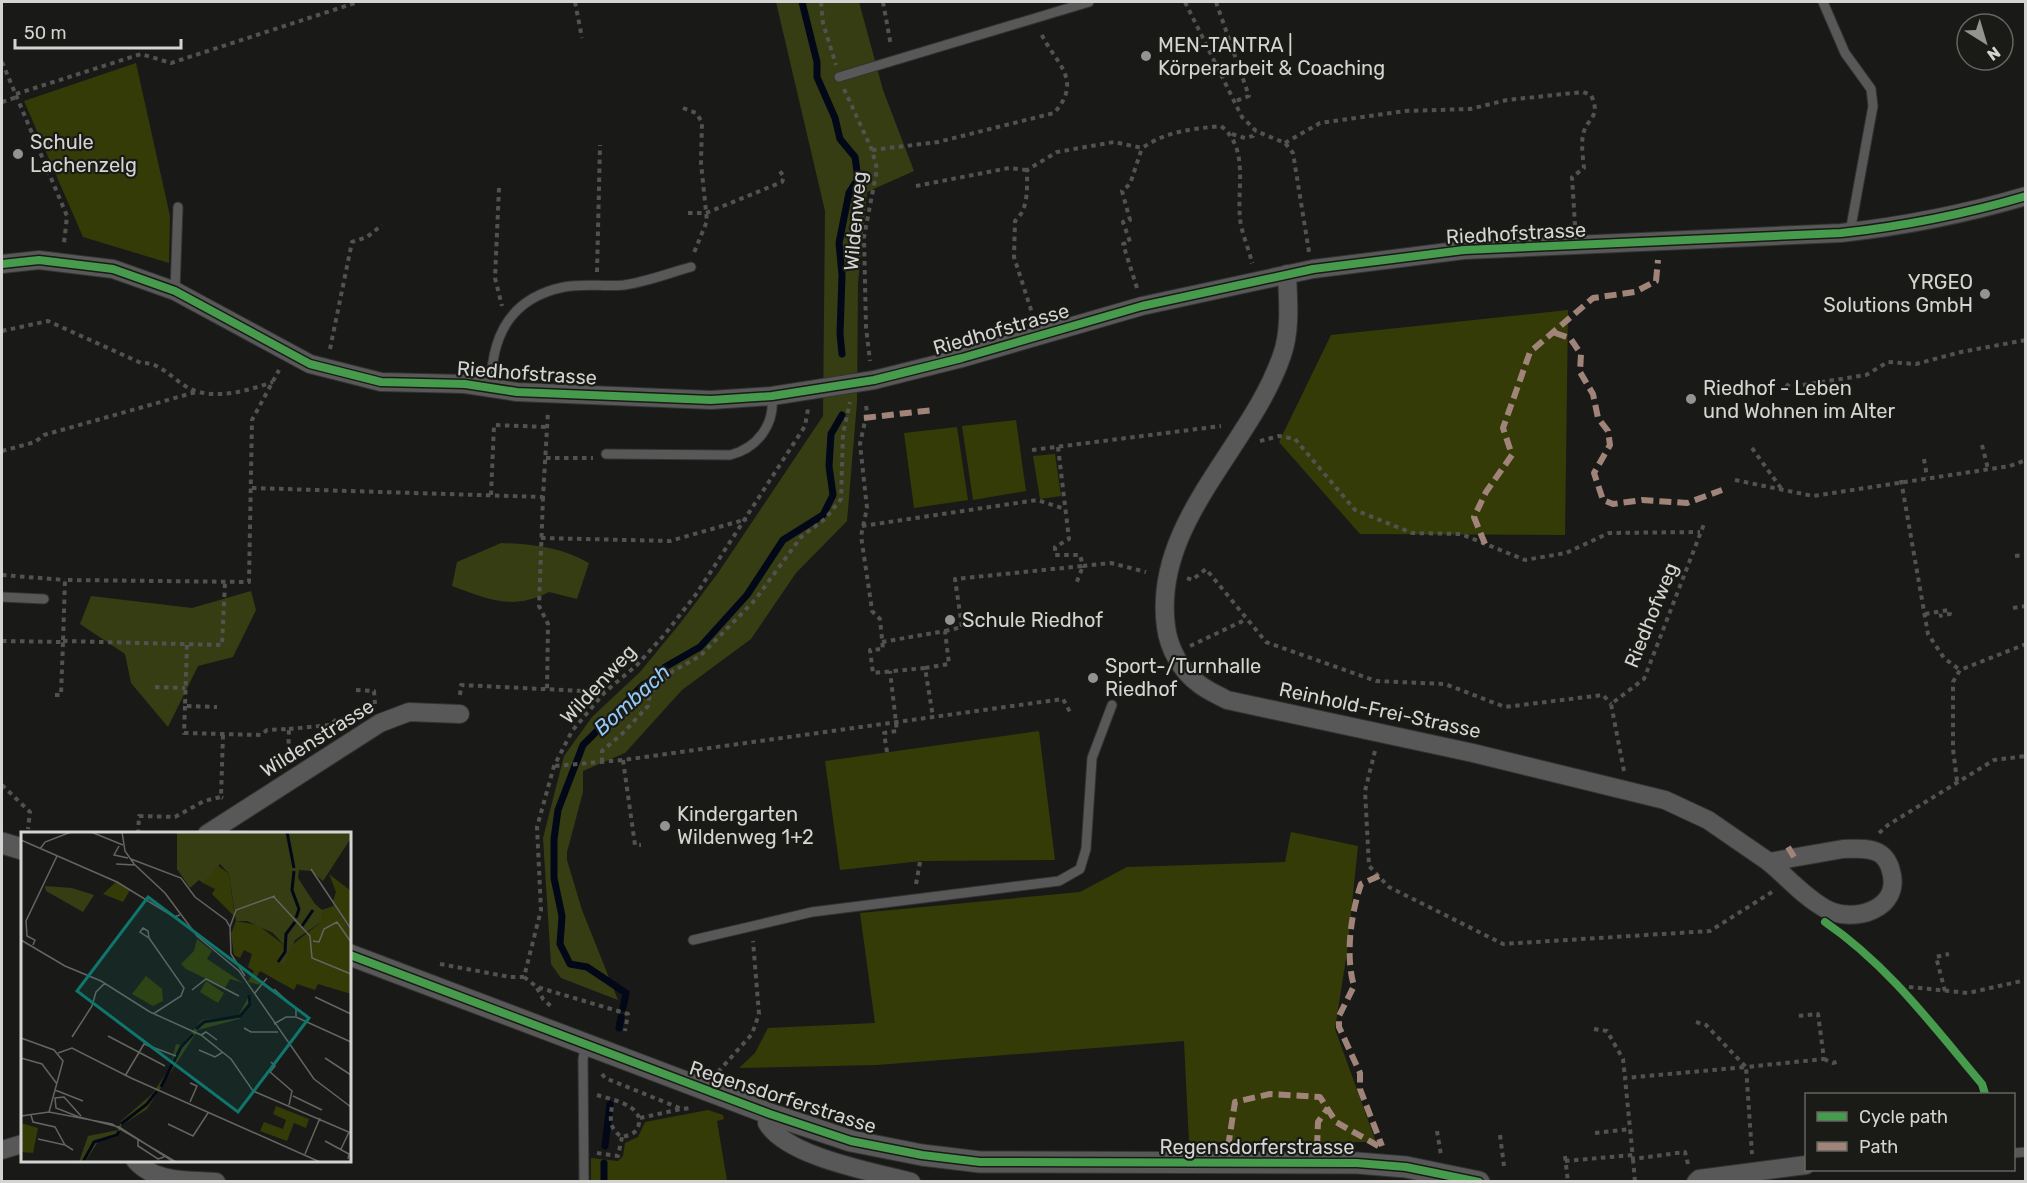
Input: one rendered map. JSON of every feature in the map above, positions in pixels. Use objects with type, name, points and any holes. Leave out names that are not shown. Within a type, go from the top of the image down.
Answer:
[{"type":"street","name":"Riedhofstrasse","points":[[2,264],[39,260],[113,270],[175,291],[310,364],[381,382],[465,384],[517,392],[711,400],[772,396],[874,380],[962,358],[1142,306],[1287,274],[1464,250],[1850,232],[1899,226],[1977,210],[2025,196]]},
{"type":"street","name":"Reinhold-Frei-Strasse","points":[[1287,274],[1288,314],[1283,354],[1268,386],[1187,522],[1174,550],[1166,582],[1164,609],[1167,635],[1183,668],[1203,687],[1227,700],[1473,753],[1665,800],[1708,820],[1769,862],[1827,910],[1860,915],[1880,907],[1890,897],[1894,881],[1890,868],[1881,854],[1868,849]]},
{"type":"street","name":"Wildenstrasse","points":[[210,832],[380,723],[409,712],[460,714]]},
{"type":"street","points":[[2,843],[21,849]]},
{"type":"street","points":[[1769,862],[1843,849],[1868,849]]},
{"type":"street","name":"Regensdorferstrasse","points":[[351,955],[770,1114],[851,1141],[921,1155],[980,1162],[1357,1163],[1406,1167],[1479,1182]]},
{"type":"street","points":[[770,1114],[767,1124],[772,1131],[793,1145],[837,1162],[911,1182]]},
{"type":"street","points":[[2,1150],[21,1144]]},
{"type":"street","points":[[136,1162],[142,1169],[166,1179],[216,1182]]},
{"type":"street","points":[[1698,1180],[1805,1166]]},
{"type":"lane","points":[[839,77],[1089,2]]},
{"type":"lane","points":[[1823,2],[1845,53],[1870,89],[1874,106],[1850,232]]},
{"type":"lane","points":[[175,291],[178,207]]},
{"type":"lane","points":[[490,388],[494,354],[505,321],[523,304],[541,294],[565,287],[625,285],[691,267]]},
{"type":"lane","points":[[606,454],[730,455],[743,452],[770,424],[774,411],[772,396]]},
{"type":"lane","points":[[2,597],[44,599]]},
{"type":"lane","points":[[693,940],[813,912],[1059,881],[1080,869],[1086,849],[1092,758],[1112,705]]},
{"type":"lane","points":[[584,1182],[583,1059],[586,1044]]},
{"type":"path","points":[[2,102],[16,95],[141,54],[171,63],[358,2]]},
{"type":"path","points":[[575,2],[582,38]]},
{"type":"path","points":[[883,2],[893,61]]},
{"type":"path","points":[[1185,2],[1242,117],[1256,131],[1285,143],[1293,153],[1309,252]]},
{"type":"path","points":[[1216,2],[1249,96],[1233,102]]},
{"type":"path","points":[[872,150],[938,142],[1054,113],[1064,102],[1066,76],[1063,65],[1041,36],[1036,18]]},
{"type":"path","points":[[2,62],[67,216],[64,248]]},
{"type":"path","points":[[1285,143],[1320,123],[1405,111],[1470,109],[1507,100],[1583,92],[1592,96],[1595,104],[1594,117],[1583,133],[1584,168],[1572,177],[1575,229]]},
{"type":"path","points":[[682,108],[696,113],[702,122],[701,163],[707,221],[694,248],[691,267]]},
{"type":"path","points":[[1138,291],[1123,244],[1130,242],[1124,222],[1130,220],[1122,191],[1131,184],[1142,148],[1158,137],[1176,131],[1221,126],[1231,134],[1245,138],[1253,136],[1256,131]]},
{"type":"path","points":[[1231,134],[1241,172],[1240,219],[1252,263]]},
{"type":"path","points":[[916,186],[1009,168],[1027,170],[1057,152],[1114,142],[1142,148]]},
{"type":"path","points":[[597,285],[600,145]]},
{"type":"path","points":[[688,213],[706,213],[782,182],[784,177],[779,170]]},
{"type":"path","points":[[1027,170],[1027,196],[1020,217],[1015,221],[1014,257],[1036,322]]},
{"type":"path","points":[[499,188],[495,278],[505,321]]},
{"type":"path","points":[[328,355],[352,242],[367,237],[382,225]]},
{"type":"path","points":[[2,331],[48,321],[141,363],[150,363],[197,392]]},
{"type":"path","points":[[1786,384],[1790,387],[1866,375],[1888,362],[1916,364],[1961,352],[2025,340]]},
{"type":"path","points":[[2,575],[65,580],[249,582],[252,420],[282,365]]},
{"type":"path","points":[[2,451],[35,442],[44,435],[197,392],[238,393],[273,382]]},
{"type":"path","points":[[602,762],[602,751],[623,733],[648,705],[650,693],[673,671],[700,656],[719,638],[756,600],[801,537],[825,519],[841,499],[843,434],[850,399]]},
{"type":"path","points":[[547,690],[548,624],[539,606],[548,402]]},
{"type":"path","points":[[866,406],[860,444],[867,508],[862,526],[862,548],[872,611],[880,619],[883,649],[870,650],[873,673],[949,664],[945,631]]},
{"type":"path","points":[[491,495],[494,425],[547,427]]},
{"type":"path","points":[[1032,450],[1221,426]]},
{"type":"path","points":[[1251,443],[1280,436],[1295,439],[1355,510],[1412,533],[1461,534],[1525,560],[1566,553],[1609,533],[1700,532]]},
{"type":"path","points":[[1982,445],[1988,469]]},
{"type":"path","points":[[1058,447],[1069,539],[1055,547],[1055,555],[1080,555],[1083,566],[1076,584]]},
{"type":"path","points":[[1752,448],[1783,491]]},
{"type":"path","points":[[546,458],[587,459],[606,454]]},
{"type":"path","points":[[1924,459],[1927,477]]},
{"type":"path","points":[[1735,480],[1813,496],[1901,480],[2010,466],[2025,460]]},
{"type":"path","points":[[1901,480],[1928,634],[1944,658],[1960,670]]},
{"type":"path","points":[[252,488],[543,497]]},
{"type":"path","points":[[862,526],[1037,500],[1065,509]]},
{"type":"path","points":[[541,538],[669,541],[747,519]]},
{"type":"path","points":[[2015,556],[2025,555]]},
{"type":"path","points":[[882,642],[962,627],[955,579],[1111,563],[1146,572]]},
{"type":"path","points":[[1206,568],[1266,642],[1376,681],[1445,684],[1505,707],[1603,695],[1611,704],[1625,776]]},
{"type":"path","points":[[55,695],[61,695],[65,580]]},
{"type":"path","points":[[2,641],[222,645],[225,582]]},
{"type":"path","points":[[2013,608],[2025,606]]},
{"type":"path","points":[[1925,615],[1949,610],[1950,614],[1939,616]]},
{"type":"path","points":[[1189,647],[1247,619]]},
{"type":"path","points":[[1957,781],[1953,749],[1953,682],[1960,670],[2025,644]]},
{"type":"path","points":[[187,645],[184,733],[261,735],[267,730],[330,725],[337,719],[360,721]]},
{"type":"path","points":[[925,668],[933,717]]},
{"type":"path","points":[[887,752],[884,732],[897,731],[890,671]]},
{"type":"path","points":[[460,714],[461,685],[605,692]]},
{"type":"path","points":[[155,687],[185,688]]},
{"type":"path","points":[[356,690],[374,691],[375,711]]},
{"type":"path","points":[[554,766],[622,760],[1063,699],[1070,712]]},
{"type":"path","points":[[185,706],[217,707]]},
{"type":"path","points":[[288,756],[289,729]]},
{"type":"path","points":[[221,798],[223,735]]},
{"type":"path","points":[[1376,748],[1365,791],[1370,866],[1389,887],[1503,944],[1710,930],[1780,887]]},
{"type":"path","points":[[1868,849],[1883,828],[1957,781],[1994,760],[2025,756]]},
{"type":"path","points":[[622,760],[635,845],[641,845]]},
{"type":"path","points":[[2,785],[30,812],[28,832]]},
{"type":"path","points":[[138,832],[139,816],[175,818],[204,801],[228,799]]},
{"type":"path","points":[[916,899],[916,876],[920,862]]},
{"type":"path","points":[[713,1077],[752,1034],[759,1014],[752,926]]},
{"type":"path","points":[[1945,991],[1936,957],[1949,954]]},
{"type":"path","points":[[437,964],[510,977],[524,976],[537,987],[546,1003],[559,1010]]},
{"type":"path","points":[[1900,986],[1968,993],[2025,980]]},
{"type":"path","points":[[537,987],[628,1014],[625,1031]]},
{"type":"path","points":[[1797,1016],[1818,1014],[1824,1059]]},
{"type":"path","points":[[1696,1022],[1706,1024],[1746,1067],[1750,1137]]},
{"type":"path","points":[[1594,1029],[1607,1031],[1623,1059],[1635,1182]]},
{"type":"path","points":[[1625,1078],[1824,1059],[1833,1063],[1839,1061]]},
{"type":"path","points":[[583,1090],[634,1109],[640,1118],[639,1127],[633,1134],[622,1137],[615,1133],[611,1124],[612,1106]]},
{"type":"path","points":[[640,1118],[682,1109]]},
{"type":"path","points":[[1595,1133],[1630,1129]]},
{"type":"path","points":[[1437,1131],[1441,1155]]},
{"type":"path","points":[[1500,1135],[1504,1166]]},
{"type":"path","points":[[584,1151],[618,1156],[622,1137]]},
{"type":"path","points":[[1568,1182],[1565,1159],[1633,1157],[1685,1152],[1689,1167],[1698,1180]]},
{"type":"green space","points":[[776,2],[859,2],[883,90],[914,171],[867,192],[858,283],[857,402],[847,521],[796,573],[751,639],[682,690],[625,753],[583,771],[583,792],[567,852],[567,860],[582,910],[618,1000],[561,978],[551,964],[543,838],[564,756],[592,717],[640,672],[682,621],[718,573],[823,416],[825,211]]},
{"type":"green space","points":[[136,63],[170,216],[169,263],[83,237],[24,101]]},
{"type":"green space","points":[[1568,310],[1565,535],[1360,534],[1279,442],[1331,335]]},
{"type":"green space","points":[[1016,420],[1026,491],[973,500],[962,426]]},
{"type":"green space","points":[[957,427],[968,500],[914,508],[904,433]]},
{"type":"green space","points":[[1055,454],[1061,496],[1040,499],[1033,456]]},
{"type":"green space","points":[[501,543],[546,547],[568,553],[589,563],[577,599],[549,592],[523,601],[500,601],[452,586],[457,562]]},
{"type":"green space","points":[[251,591],[256,610],[233,657],[198,666],[168,727],[131,683],[125,654],[80,624],[91,596],[192,608]]},
{"type":"green space","points":[[1039,731],[1055,860],[921,861],[840,870],[825,761]]},
{"type":"green space","points":[[1291,832],[1358,846],[1347,952],[1335,1029],[1376,1142],[1189,1142],[1184,1041],[877,1065],[739,1068],[755,1053],[768,1028],[875,1023],[860,913],[1080,892],[1127,867],[1285,862]]},
{"type":"green space","points":[[708,1110],[723,1115],[724,1119],[717,1121],[727,1181],[591,1181],[591,1158],[618,1161],[623,1156],[625,1143],[638,1137],[645,1122]]},
{"type":"waterway","name":"Bombach","points":[[802,2],[817,62],[817,77],[835,118],[840,139],[855,157],[858,179],[849,193],[839,243],[842,275],[840,334],[842,354]]},
{"type":"waterway","name":"Bombach","points":[[623,1008],[626,993],[587,967],[570,964],[560,944],[562,916],[554,878],[554,839],[558,810],[583,745],[643,685],[651,681],[665,667],[700,647],[747,595],[783,540],[823,515],[833,495],[829,466],[831,434],[842,415]]},
{"type":"waterway","name":"Bombach","points":[[619,1028],[621,1017]]},
{"type":"waterway","points":[[605,1146],[610,1104]]},
{"type":"waterway","name":"Bombach","points":[[604,1163],[604,1182]]},
{"type":"marked path","points":[[1485,544],[1474,517],[1486,492],[1512,455],[1503,428],[1530,352],[1593,298],[1635,292],[1656,281],[1658,260]]},
{"type":"marked path","points":[[1555,333],[1570,338],[1581,354],[1580,372],[1593,394],[1598,418],[1608,431],[1610,445],[1594,473],[1603,500],[1613,504],[1642,500],[1687,503],[1722,490]]},
{"type":"marked path","points":[[864,418],[933,410]]},
{"type":"marked path","points":[[1788,847],[1794,857]]},
{"type":"marked path","points":[[1379,876],[1361,884],[1357,896],[1350,948],[1354,986],[1339,1016],[1339,1027],[1360,1073],[1360,1089],[1382,1146]]},
{"type":"marked path","points":[[1228,1147],[1235,1102],[1270,1094],[1320,1097],[1336,1122],[1380,1147]]},
{"type":"marked path","points":[[1317,1147],[1318,1122],[1328,1108]]},
{"type":"cycle path","points":[[2,264],[39,260],[113,269],[175,291],[310,364],[381,382],[465,384],[517,392],[711,400],[772,396],[874,380],[962,358],[1142,306],[1313,269],[1464,250],[1841,233],[1934,219],[2026,196]]},
{"type":"cycle path","points":[[1825,922],[1869,957],[1909,997],[1982,1084],[1985,1093]]},
{"type":"cycle path","points":[[351,955],[770,1114],[851,1141],[922,1155],[980,1162],[1357,1163],[1406,1167],[1479,1182]]},
{"type":"place","name":"MEN-TANTRA | Körperarbeit & Coaching","points":[[1146,56]]},
{"type":"place","name":"Schule Lachenzelg","points":[[18,154]]},
{"type":"place","name":"YRGEO Solutions GmbH","points":[[1985,294]]},
{"type":"place","name":"Riedhof - Leben und Wohnen im Alter","points":[[1691,399]]},
{"type":"place","name":"Schule Riedhof","points":[[950,620]]},
{"type":"place","name":"Sport-/Turnhalle Riedhof","points":[[1093,678]]},
{"type":"place","name":"Kindergarten Wildenweg 1+2","points":[[665,826]]}]
